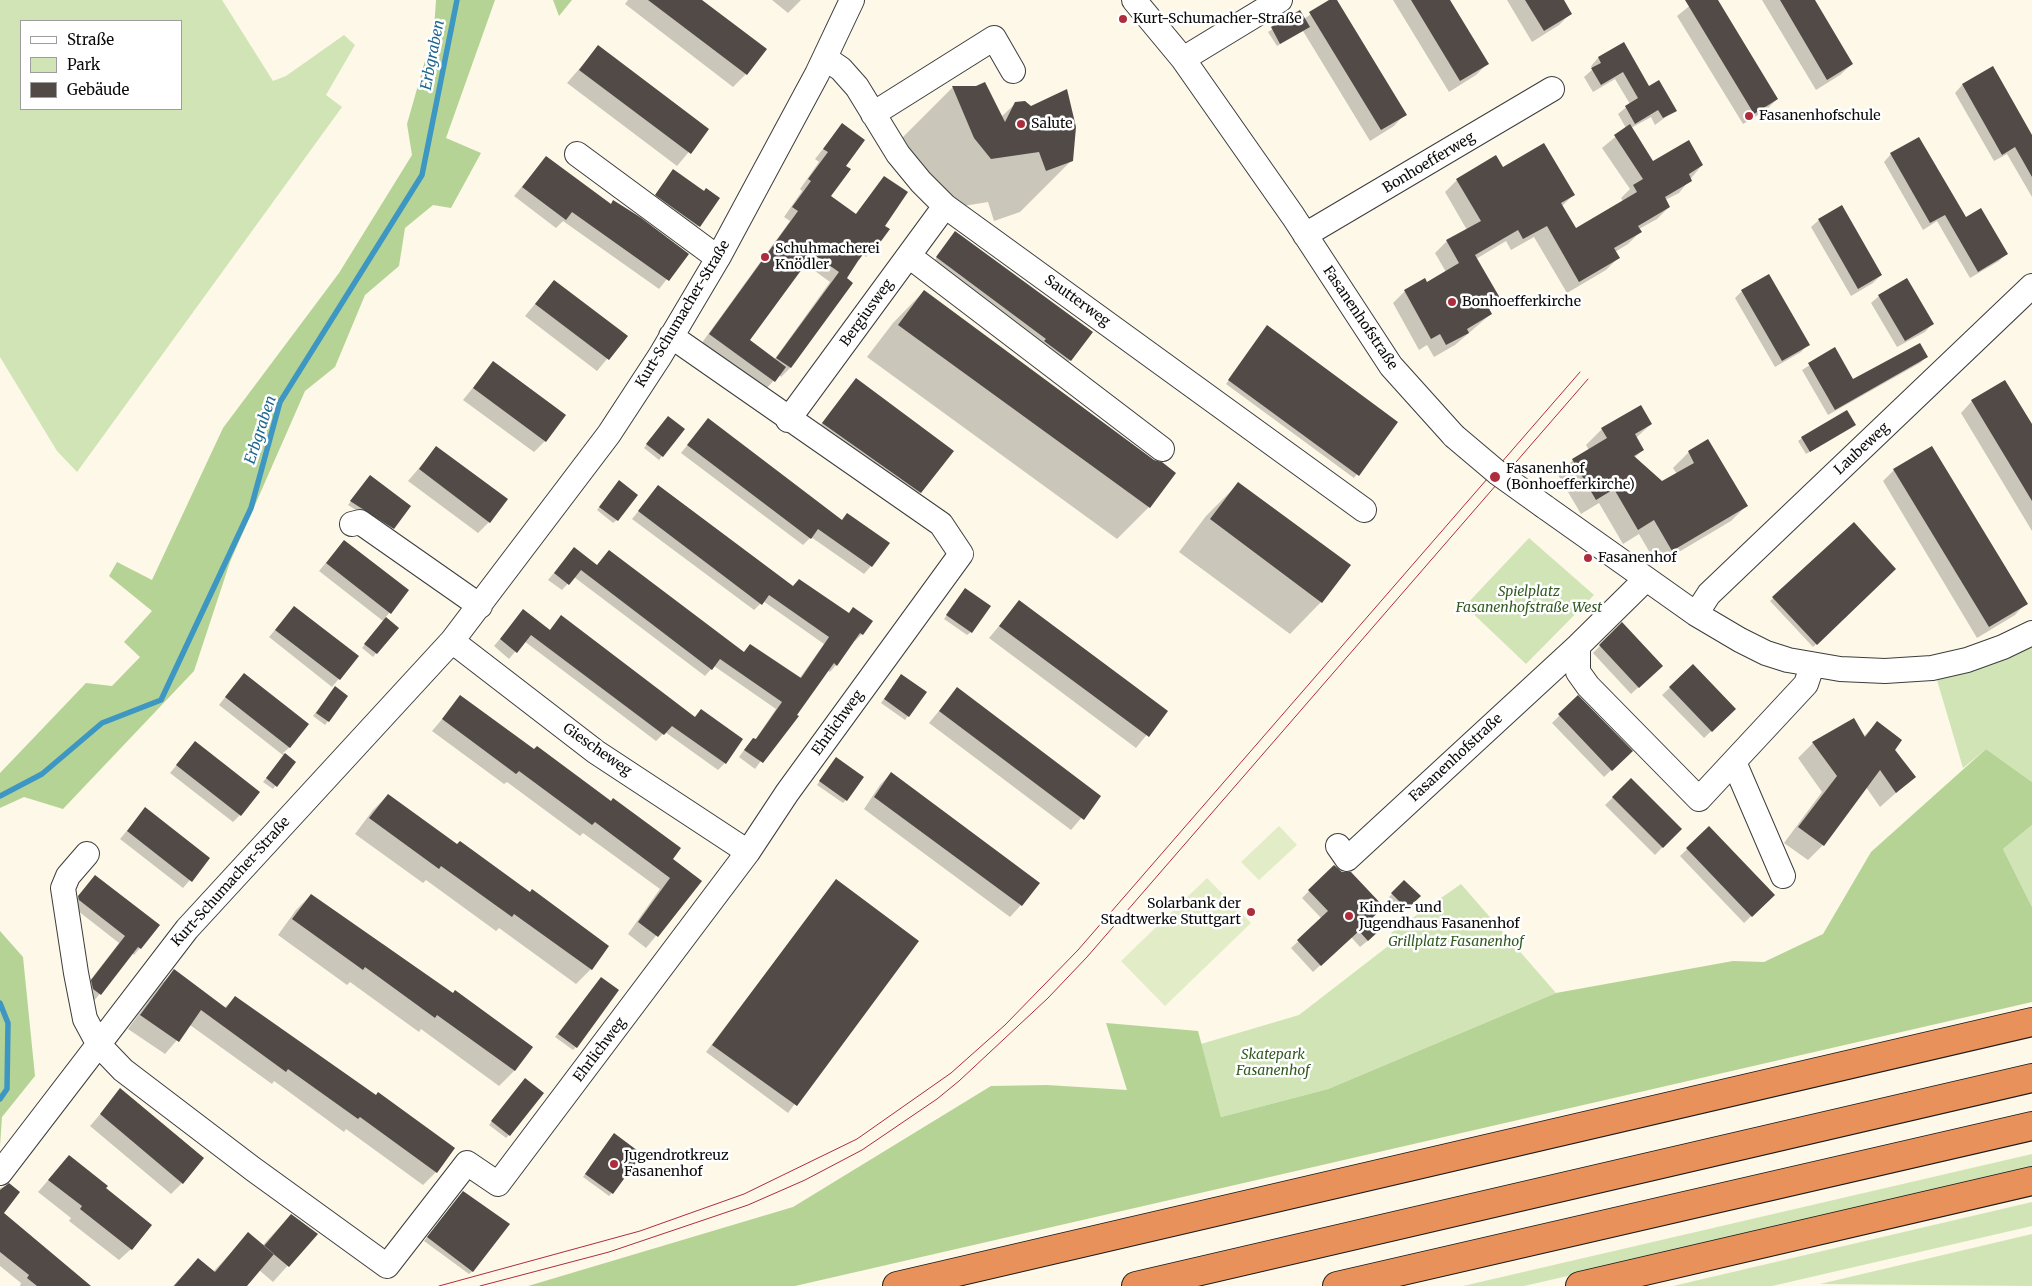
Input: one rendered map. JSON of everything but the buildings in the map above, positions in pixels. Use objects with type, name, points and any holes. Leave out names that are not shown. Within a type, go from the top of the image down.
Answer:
[{"type":"highway","points":[[897,1286],[2032,1022]]},
{"type":"highway","points":[[1136,1286],[2032,1078]]},
{"type":"highway","points":[[1337,1286],[2032,1126]]},
{"type":"highway","points":[[1580,1286],[1606,1282],[2032,1181]]},
{"type":"street","name":"Kurt-Schumacher-Straße","points":[[3,1168],[186,929],[452,640],[480,606],[609,434],[718,258],[825,58],[852,0]]},
{"type":"street","name":"Fasanenhofstraße","points":[[1134,0],[1183,59],[1305,236],[1391,366],[1454,436],[1499,474],[1645,580],[1696,614],[1766,654],[1812,666],[1885,671],[1932,668],[1967,660],[2003,647],[2032,633]]},
{"type":"street","points":[[1183,59],[1280,0]]},
{"type":"street","points":[[873,114],[994,38],[1013,71]]},
{"type":"street","name":"Sautterweg","points":[[825,58],[841,69],[857,88],[898,154],[945,206],[1364,510]]},
{"type":"street","name":"Bonhoefferweg","points":[[1305,236],[1552,88]]},
{"type":"street","points":[[577,154],[718,258]]},
{"type":"street","name":"Bergiusweg","points":[[788,420],[945,206]]},
{"type":"street","points":[[909,256],[1162,448]]},
{"type":"street","name":"Laubeweg","points":[[1696,614],[1709,594],[2032,286]]},
{"type":"street","name":"Ehrlichweg","points":[[99,1045],[123,1070],[252,1169],[387,1266],[468,1163],[498,1184],[748,852],[787,793],[961,554],[941,524],[788,420],[671,336]]},
{"type":"street","points":[[352,524],[360,522],[480,606]]},
{"type":"street","name":"Fasanenhofstraße","points":[[1338,846],[1347,859],[1578,646],[1645,580]]},
{"type":"street","name":"Giescheweg","points":[[452,640],[596,752],[748,852]]},
{"type":"street","points":[[1578,646],[1578,672],[1588,686],[1700,799],[1806,684],[1812,666]]},
{"type":"street","points":[[1734,762],[1783,876]]},
{"type":"street","points":[[87,854],[68,876],[63,888],[85,1019],[99,1045]]},
{"type":"green space","points":[[0,0],[222,0],[273,81],[286,76],[344,35],[355,45],[326,95],[342,107],[77,472],[57,451],[0,357]]},
{"type":"green space","points":[[436,0],[495,0],[446,138],[481,153],[451,208],[433,205],[405,228],[399,266],[365,295],[335,367],[305,391],[230,562],[194,671],[63,809],[24,797],[0,808],[0,773],[86,683],[112,686],[140,657],[124,642],[152,611],[109,576],[117,562],[152,580],[223,428],[339,273],[412,155],[407,124],[434,29]]},
{"type":"green space","points":[[553,0],[572,0],[559,16]]},
{"type":"green space","name":"Spielplatz Fasanenhofstraße West","points":[[1529,538],[1594,595],[1526,664],[1465,606]]},
{"type":"green space","points":[[2032,639],[2032,782],[1986,749],[1963,768],[1937,680],[1997,661]]},
{"type":"green space","points":[[1986,749],[2032,782],[2032,825],[2003,849],[2032,907],[2032,1002],[795,1286],[528,1286],[793,1207],[991,1086],[1047,1085],[1127,1090],[1106,1023],[1198,1031],[1221,1117],[1328,1089],[1556,993],[1733,961],[1764,962],[1823,934],[1871,852]]},
{"type":"green space","points":[[2032,825],[2032,907],[2003,849]]},
{"type":"green space","points":[[1279,826],[1297,845],[1259,880],[1241,862]]},
{"type":"green space","points":[[1207,878],[1251,923],[1165,1006],[1121,961]]},
{"type":"green space","points":[[1461,884],[1556,993],[1328,1089],[1221,1117],[1201,1044],[1299,1015],[1396,940],[1391,933]]},
{"type":"green space","points":[[0,931],[23,957],[35,1076],[2,1117],[0,1146]]},
{"type":"green space","points":[[2032,1154],[2032,1169],[1524,1286],[1463,1286]]},
{"type":"green space","points":[[2032,1202],[2032,1226],[1772,1286],[1673,1286]]},
{"type":"green space","points":[[2032,1234],[2032,1286],[1820,1284]]},
{"type":"waterway","name":"Erbgraben","points":[[0,796],[42,774],[102,723],[161,700],[251,508],[280,402],[422,175],[457,0]]},
{"type":"waterway","name":"Erbgraben","points":[[0,1003],[8,1023],[7,1089],[0,1099]]},
{"type":"tram line","points":[[439,1286],[640,1231],[744,1194],[857,1139],[951,1073],[1005,1025],[1078,950],[1580,372]]},
{"type":"tram line","points":[[480,1286],[609,1252],[748,1205],[805,1180],[862,1150],[937,1099],[959,1081],[1048,998],[1087,957],[1588,379]]},
{"type":"place","name":"Kurt-Schumacher-Straße","points":[[1123,19]]},
{"type":"place","name":"Fasanenhofschule","points":[[1749,116]]},
{"type":"place","name":"Salute","points":[[1021,124]]},
{"type":"place","name":"Schuhmacherei Knödler","points":[[765,257]]},
{"type":"place","name":"Bonhoefferkirche","points":[[1452,302]]},
{"type":"place","name":"Fasanenhof (Bonhoefferkirche)","points":[[1495,477]]},
{"type":"place","name":"Fasanenhof","points":[[1588,558]]},
{"type":"place","name":"Solarbank der Stadtwerke Stuttgart","points":[[1251,912]]},
{"type":"place","name":"Kinder- und Jugendhaus Fasanenhof","points":[[1349,916]]},
{"type":"place","name":"Jugendrotkreuz Fasanenhof","points":[[614,1164]]},
{"type":"park label","name":"Grillplatz Fasanenhof","points":[[1456,942]]},
{"type":"park label","name":"Skatepark Fasanenhof","points":[[1273,1064]]}]
